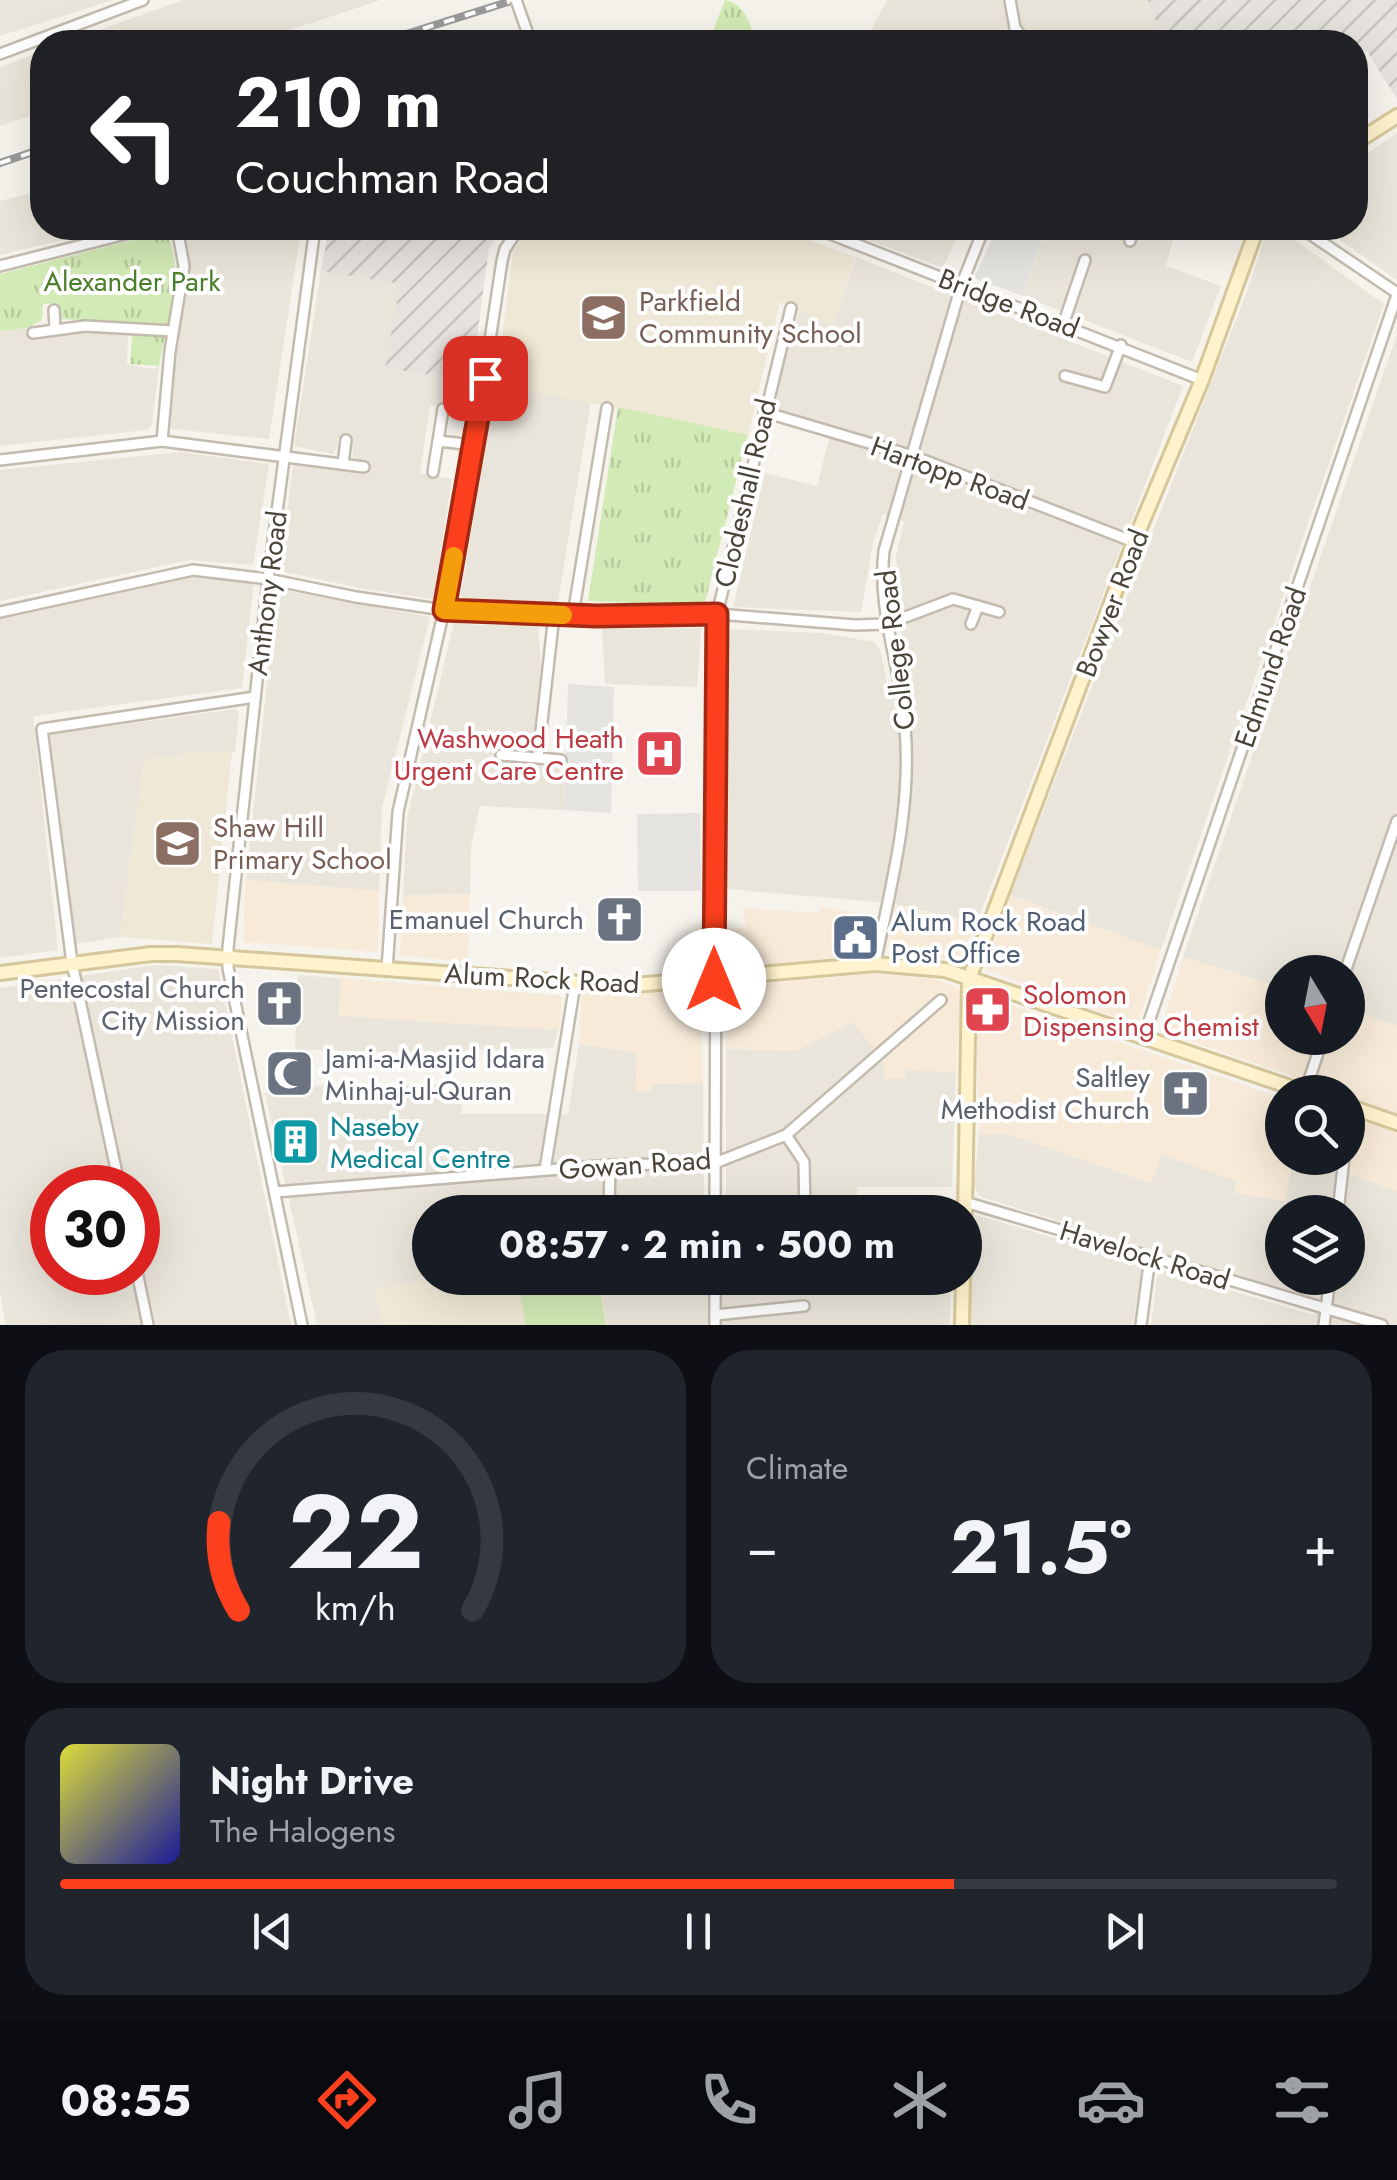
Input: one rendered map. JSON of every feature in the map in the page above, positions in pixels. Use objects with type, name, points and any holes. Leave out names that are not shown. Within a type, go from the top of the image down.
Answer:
[{"type":"street","points":[[60,30],[142,0]]},
{"type":"street","points":[[516,0],[526,30]]},
{"type":"street","points":[[1010,0],[1017,30]]},
{"type":"street","points":[[0,54],[30,42]]},
{"type":"street","points":[[1368,135],[1397,116]]},
{"type":"street","points":[[0,266],[103,240]]},
{"type":"street","points":[[162,441],[184,266],[179,240]]},
{"type":"street","name":"Anthony Road","points":[[302,1325],[228,958],[268,579],[312,240]]},
{"type":"street","points":[[387,969],[398,812],[444,610],[502,261],[511,240]]},
{"type":"street","name":"Bridge Road","points":[[845,240],[1202,380]]},
{"type":"street","name":"College Road","points":[[876,964],[900,854],[907,765],[901,688],[881,579],[884,551],[961,286],[979,240]]},
{"type":"street","name":"Bowyer Road","points":[[965,1195],[969,978],[1253,240]]},
{"type":"street","points":[[1318,240],[1397,294]]},
{"type":"street","points":[[1064,325],[1085,260]]},
{"type":"street","name":"Edmund Road","points":[[1143,1039],[1397,294]]},
{"type":"street","name":"Clodeshall Road","points":[[715,1195],[717,614],[790,308]]},
{"type":"street","points":[[54,310],[56,328]]},
{"type":"street","points":[[33,333],[84,326],[174,331]]},
{"type":"street","points":[[1065,376],[1104,387],[1121,345]]},
{"type":"street","points":[[574,615],[607,408]]},
{"type":"street","points":[[433,472],[444,409]]},
{"type":"street","name":"Hartopp Road","points":[[764,412],[913,456],[1134,542]]},
{"type":"street","points":[[343,464],[346,440]]},
{"type":"street","points":[[0,460],[162,441],[364,467]]},
{"type":"street","points":[[438,441],[474,445]]},
{"type":"street","points":[[0,612],[194,570],[444,610],[554,615],[717,614],[855,625],[887,624],[953,599],[999,612]]},
{"type":"street","points":[[971,624],[978,606]]},
{"type":"street","points":[[538,758],[554,615]]},
{"type":"street","points":[[115,1165],[72,962],[42,729],[255,697]]},
{"type":"street","points":[[501,755],[562,760]]},
{"type":"street","points":[[1351,955],[1397,821]]},
{"type":"street","name":"Alum Rock Road","points":[[0,973],[151,954],[623,986],[876,964],[918,966],[969,978],[1265,1079]]},
{"type":"street","points":[[545,1170],[576,984]]},
{"type":"street","name":"Gowan Road","points":[[275,1192],[610,1165],[714,1162],[786,1134],[941,1000]]},
{"type":"street","points":[[1365,1112],[1397,1123]]},
{"type":"street","points":[[786,1134],[804,1162],[805,1195]]},
{"type":"street","points":[[609,1195],[610,1165]]},
{"type":"street","name":"Havelock Road","points":[[982,1212],[1382,1325]]},
{"type":"street","points":[[1141,1325],[1150,1257]]},
{"type":"street","points":[[142,1295],[148,1325]]},
{"type":"street","points":[[962,1325],[963,1295]]},
{"type":"street","points":[[1324,1325],[1328,1295]]},
{"type":"street","points":[[715,1320],[804,1306]]},
{"type":"shaded area","points":[[0,0],[113,0],[0,36]]},
{"type":"shaded area","points":[[183,0],[381,0],[290,30],[99,30]]},
{"type":"shaded area","points":[[887,0],[1164,0],[1173,30],[871,30]]},
{"type":"shaded area","points":[[1148,0],[1397,0],[1397,99],[1368,53],[1368,30],[1159,30]]},
{"type":"shaded area","points":[[30,56],[30,116],[0,126],[0,67]]},
{"type":"shaded area","points":[[1397,133],[1397,280],[1340,240],[1368,240],[1368,153]]},
{"type":"shaded area","points":[[30,193],[30,240],[63,240],[0,255],[0,201]]},
{"type":"shaded area","points":[[186,240],[300,240],[269,439],[172,429],[168,423],[188,261]]},
{"type":"shaded area","points":[[327,240],[495,240],[489,249],[471,381],[385,368],[400,284],[321,271]]},
{"type":"shaded area","name":"Parkfield Community School","points":[[520,240],[809,240],[855,257],[833,326],[780,302],[748,435],[496,384],[513,252]]},
{"type":"shaded area","points":[[869,240],[956,240],[943,268]]},
{"type":"shaded area","points":[[991,240],[1051,240],[1041,241],[1023,296],[974,278]]},
{"type":"shaded area","points":[[1173,240],[1166,266],[1221,286],[1192,362],[1023,296],[1042,241]]},
{"type":"shaded area","points":[[1264,240],[1295,240],[1384,304],[1161,950],[1010,895]]},
{"type":"shaded area","points":[[856,257],[1183,386],[977,922],[888,903],[727,889],[728,629],[823,633],[874,642],[881,652],[890,700],[912,696],[902,641],[896,556],[904,522],[883,514],[873,542],[861,612],[733,607],[765,473],[817,486],[832,427],[771,410],[799,311],[833,325]]},
{"type":"shaded area","points":[[321,271],[401,283],[385,368],[471,381],[465,409],[430,405],[420,473],[452,479],[433,599],[280,571],[293,465],[364,474],[366,463],[353,457],[352,440],[338,438],[332,454],[294,446]]},
{"type":"shaded area","points":[[28,328],[30,338],[128,335],[127,364],[152,369],[159,366],[152,425],[147,430],[0,446],[0,331]]},
{"type":"shaded area","points":[[1397,334],[1397,1026],[1365,1015],[1365,955],[1265,955],[1265,983],[1183,957]]},
{"type":"shaded area","points":[[496,384],[591,402],[558,602],[463,599],[461,594]]},
{"type":"shaded area","points":[[180,452],[269,464],[253,565],[189,560],[0,601],[0,470]]},
{"type":"shaded area","points":[[190,577],[254,583],[242,688],[33,716],[58,950],[0,958],[0,618]]},
{"type":"shaded area","points":[[277,589],[430,617],[382,808],[379,891],[246,880]]},
{"type":"shaded area","points":[[454,622],[538,625],[541,662],[532,749],[497,748],[497,760],[565,765],[564,810],[480,806],[471,847],[470,894],[403,895],[407,819]]},
{"type":"shaded area","points":[[701,628],[697,687],[605,684],[602,629]]},
{"type":"shaded area","points":[[568,684],[614,687],[611,813],[564,810]]},
{"type":"shaded area","points":[[236,709],[239,713],[235,752],[144,760],[120,937],[76,944],[49,735]]},
{"type":"shaded area","name":"Shaw Hill Primary School","points":[[232,752],[212,944],[120,937],[144,760]]},
{"type":"shaded area","points":[[700,813],[701,891],[638,891],[637,814]]},
{"type":"shaded area","points":[[246,880],[379,891],[378,952],[243,942]]},
{"type":"shaded area","points":[[470,894],[468,961],[400,956],[403,895]]},
{"type":"shaded area","points":[[1010,895],[1161,950],[1137,1025],[985,969]]},
{"type":"shaded area","points":[[821,906],[869,916],[861,959],[726,971],[725,930],[746,927],[743,908],[818,913]]},
{"type":"shaded area","points":[[895,906],[977,922],[962,963],[887,948]]},
{"type":"shaded area","points":[[1183,957],[1265,983],[1265,1055],[1365,1055],[1365,1015],[1397,1026],[1397,1191],[1353,1175],[1365,1175],[1365,1075],[1289,1075],[1160,1031]]},
{"type":"shaded area","points":[[154,965],[218,969],[291,1325],[6,1325],[0,1293],[0,988]]},
{"type":"shaded area","points":[[869,974],[931,978],[957,987],[961,998],[956,1072],[906,1070],[905,1079],[884,1079],[877,1053],[853,1022],[795,1051],[726,1049],[726,988]]},
{"type":"shaded area","points":[[298,975],[560,996],[559,1029],[553,1048],[465,1050],[464,1055],[295,1049]]},
{"type":"shaded area","points":[[341,978],[562,997],[559,1030],[338,1016]]},
{"type":"shaded area","points":[[701,990],[703,1083],[653,1084],[651,1092],[635,1091],[637,1053],[579,1044],[582,992]]},
{"type":"shaded area","points":[[980,994],[1265,1092],[1265,1175],[1290,1175],[1286,1195],[1265,1198],[1234,1193],[1237,1181],[1162,1155],[1151,1183],[1007,1134],[979,1134],[976,997]]},
{"type":"shaded area","points":[[853,1022],[905,1070],[956,1072],[952,1187],[857,1187],[857,1195],[726,1195],[726,1049],[795,1051]]},
{"type":"shaded area","points":[[579,1044],[637,1053],[652,1084],[703,1083],[704,1195],[412,1195],[412,1283],[375,1290],[384,1325],[317,1325],[265,1093],[334,1083],[335,1087],[464,1083],[461,1114],[568,1114]]},
{"type":"shaded area","points":[[1007,1133],[1151,1183],[1161,1155],[1238,1181],[1235,1192],[1265,1197],[1265,1284],[982,1197],[974,1187],[979,1134]]},
{"type":"shaded area","points":[[1289,1175],[1353,1175],[1397,1191],[1397,1325],[1151,1325],[1158,1269],[1313,1315],[1317,1300],[1301,1295],[1365,1295],[1365,1195],[1286,1195]]},
{"type":"shaded area","points":[[982,1217],[1142,1263],[1133,1325],[971,1325],[971,1295],[982,1295]]},
{"type":"shaded area","points":[[412,1283],[412,1295],[603,1295],[608,1325],[384,1325],[375,1290]]},
{"type":"shaded area","points":[[603,1295],[951,1295],[950,1325],[608,1325]]},
{"type":"green space","points":[[725,0],[742,10],[752,30],[713,30]]},
{"type":"green space","name":"Alexander Park","points":[[133,240],[169,240],[175,277],[159,366],[130,364],[133,324],[62,319],[58,303],[43,304],[42,320],[28,328],[0,331],[0,274]]},
{"type":"green space","points":[[618,407],[748,435],[704,606],[588,601]]},
{"type":"green space","points":[[520,1295],[600,1295],[606,1325],[526,1325]]},
{"type":"railway","points":[[419,30],[514,0]]},
{"type":"railway","points":[[0,163],[30,153]]},
{"type":"slow traffic","points":[[454,556],[444,610],[563,615]]},
{"type":"place","name":"Parkfield Community School","points":[[604,317]]},
{"type":"place","name":"Washwood Heath Urgent Care Centre","points":[[659,754]]},
{"type":"place","name":"Shaw Hill Primary School","points":[[178,843]]},
{"type":"place","name":"Emanuel Church","points":[[619,919]]},
{"type":"place","name":"Alum Rock Road Post Office","points":[[856,937]]},
{"type":"place","name":"Pentecostal Church City Mission","points":[[280,1004]]},
{"type":"place","name":"Solomon Dispensing Chemist","points":[[988,1010]]},
{"type":"place","name":"Jami-a-Masjid Idara Minhaj-ul-Quran","points":[[290,1074]]},
{"type":"place","name":"Saltley Methodist Church","points":[[1185,1093]]},
{"type":"place","name":"Naseby Medical Centre","points":[[295,1142]]},
{"type":"route","points":[[485,378],[444,610],[596,616],[717,614],[714,980]]}]
